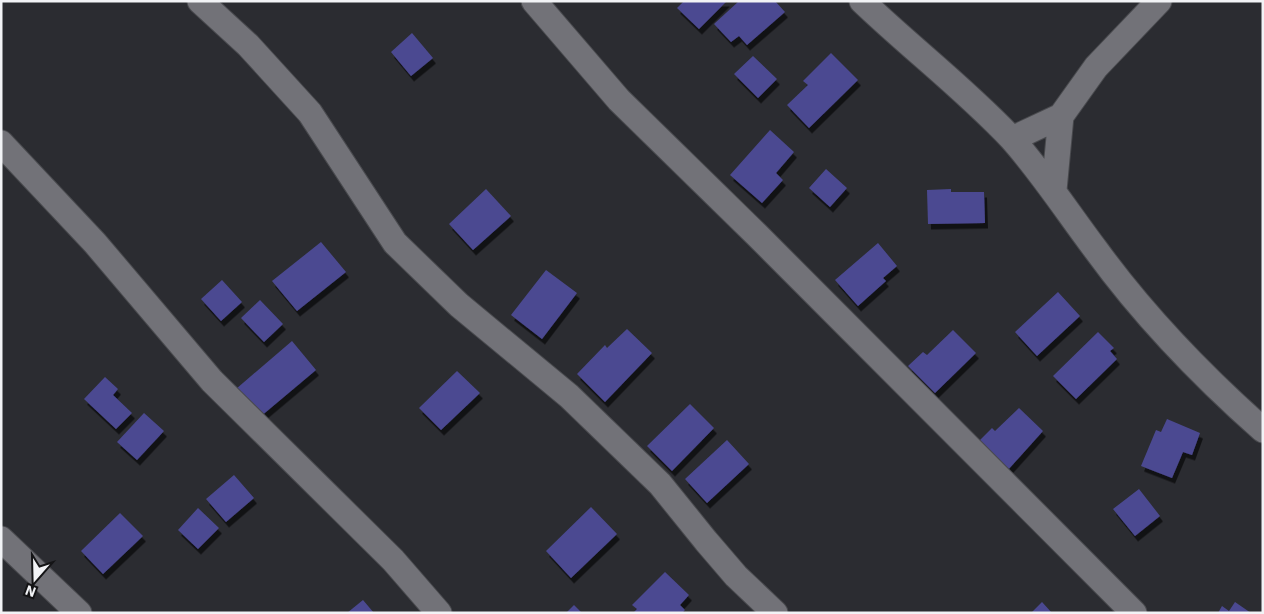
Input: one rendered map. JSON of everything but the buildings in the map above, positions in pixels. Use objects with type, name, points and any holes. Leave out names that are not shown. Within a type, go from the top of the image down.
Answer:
[{"type":"street","points":[[200,1],[248,45],[310,113],[395,243],[459,305],[569,396],[653,477],[724,562],[775,613]]},
{"type":"street","points":[[534,1],[619,100],[756,234],[1134,613]]},
{"type":"street","points":[[862,1],[895,32],[952,79],[1012,140],[1054,190],[1096,251],[1151,318],[1220,392],[1263,430]]},
{"type":"street","points":[[1012,140],[1061,116],[1096,67],[1159,1]]},
{"type":"street","points":[[1054,190],[1061,116]]},
{"type":"street","points":[[1,144],[95,243],[212,381],[393,560],[439,613]]},
{"type":"street","points":[[1,538],[79,613]]}]
